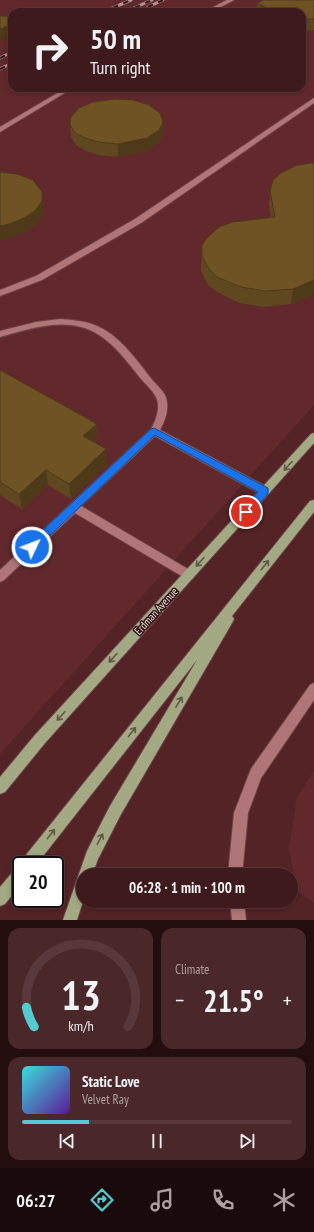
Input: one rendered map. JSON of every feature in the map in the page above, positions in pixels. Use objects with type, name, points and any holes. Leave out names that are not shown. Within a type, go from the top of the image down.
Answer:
[{"type":"main road","name":"Erdman Avenue","points":[[0,787],[40,739],[314,437]]},
{"type":"main road","points":[[34,856],[248,585],[314,504]]},
{"type":"main road","points":[[88,868],[115,810],[248,585]]},
{"type":"main road","points":[[0,899],[12,884]]},
{"type":"main road","points":[[70,920],[76,902]]},
{"type":"street","points":[[215,8],[231,0]]},
{"type":"street","points":[[0,130],[63,92]]},
{"type":"street","points":[[0,293],[39,278],[138,221],[314,100]]},
{"type":"street","points":[[0,334],[39,323],[56,322],[69,322],[96,329],[108,337],[160,395],[163,403],[162,418],[154,431],[0,578]]},
{"type":"street","points":[[154,431],[265,491]]},
{"type":"street","points":[[74,507],[189,574]]},
{"type":"street","points":[[237,868],[241,813],[256,774],[314,689]]},
{"type":"street","points":[[238,908],[239,920]]},
{"type":"shaded area","points":[[0,0],[314,0],[314,405],[0,754]]},
{"type":"shaded area","points":[[314,771],[314,903],[298,891],[298,868],[292,868],[289,848],[297,797]]},
{"type":"building","points":[[263,0],[314,0],[314,19],[306,19],[306,8],[266,8],[257,3]]},
{"type":"building","points":[[0,16],[8,16],[8,26],[0,29]]},
{"type":"building","points":[[115,99],[133,100],[149,105],[160,113],[163,122],[159,130],[147,138],[118,144],[98,142],[75,133],[70,125],[71,117],[79,108],[93,102]]},
{"type":"building","points":[[314,163],[314,280],[293,289],[265,291],[241,287],[217,277],[209,269],[202,256],[202,245],[207,238],[219,227],[233,222],[275,217],[270,191],[273,180],[281,173],[295,166]]},
{"type":"building","points":[[0,172],[17,174],[33,180],[42,192],[42,201],[36,210],[24,218],[0,226]]},
{"type":"building","points":[[0,370],[97,424],[83,436],[106,449],[69,484],[46,470],[19,494],[0,482]]},
{"type":"railway","points":[[112,8],[131,0]]},
{"type":"railway","points":[[134,8],[152,0]]},
{"type":"railway","points":[[148,7],[163,0]]},
{"type":"railway","points":[[0,58],[8,54]]},
{"type":"railway","points":[[0,69],[8,65]]},
{"type":"route","points":[[32,547],[154,431],[265,491],[246,512]]}]
